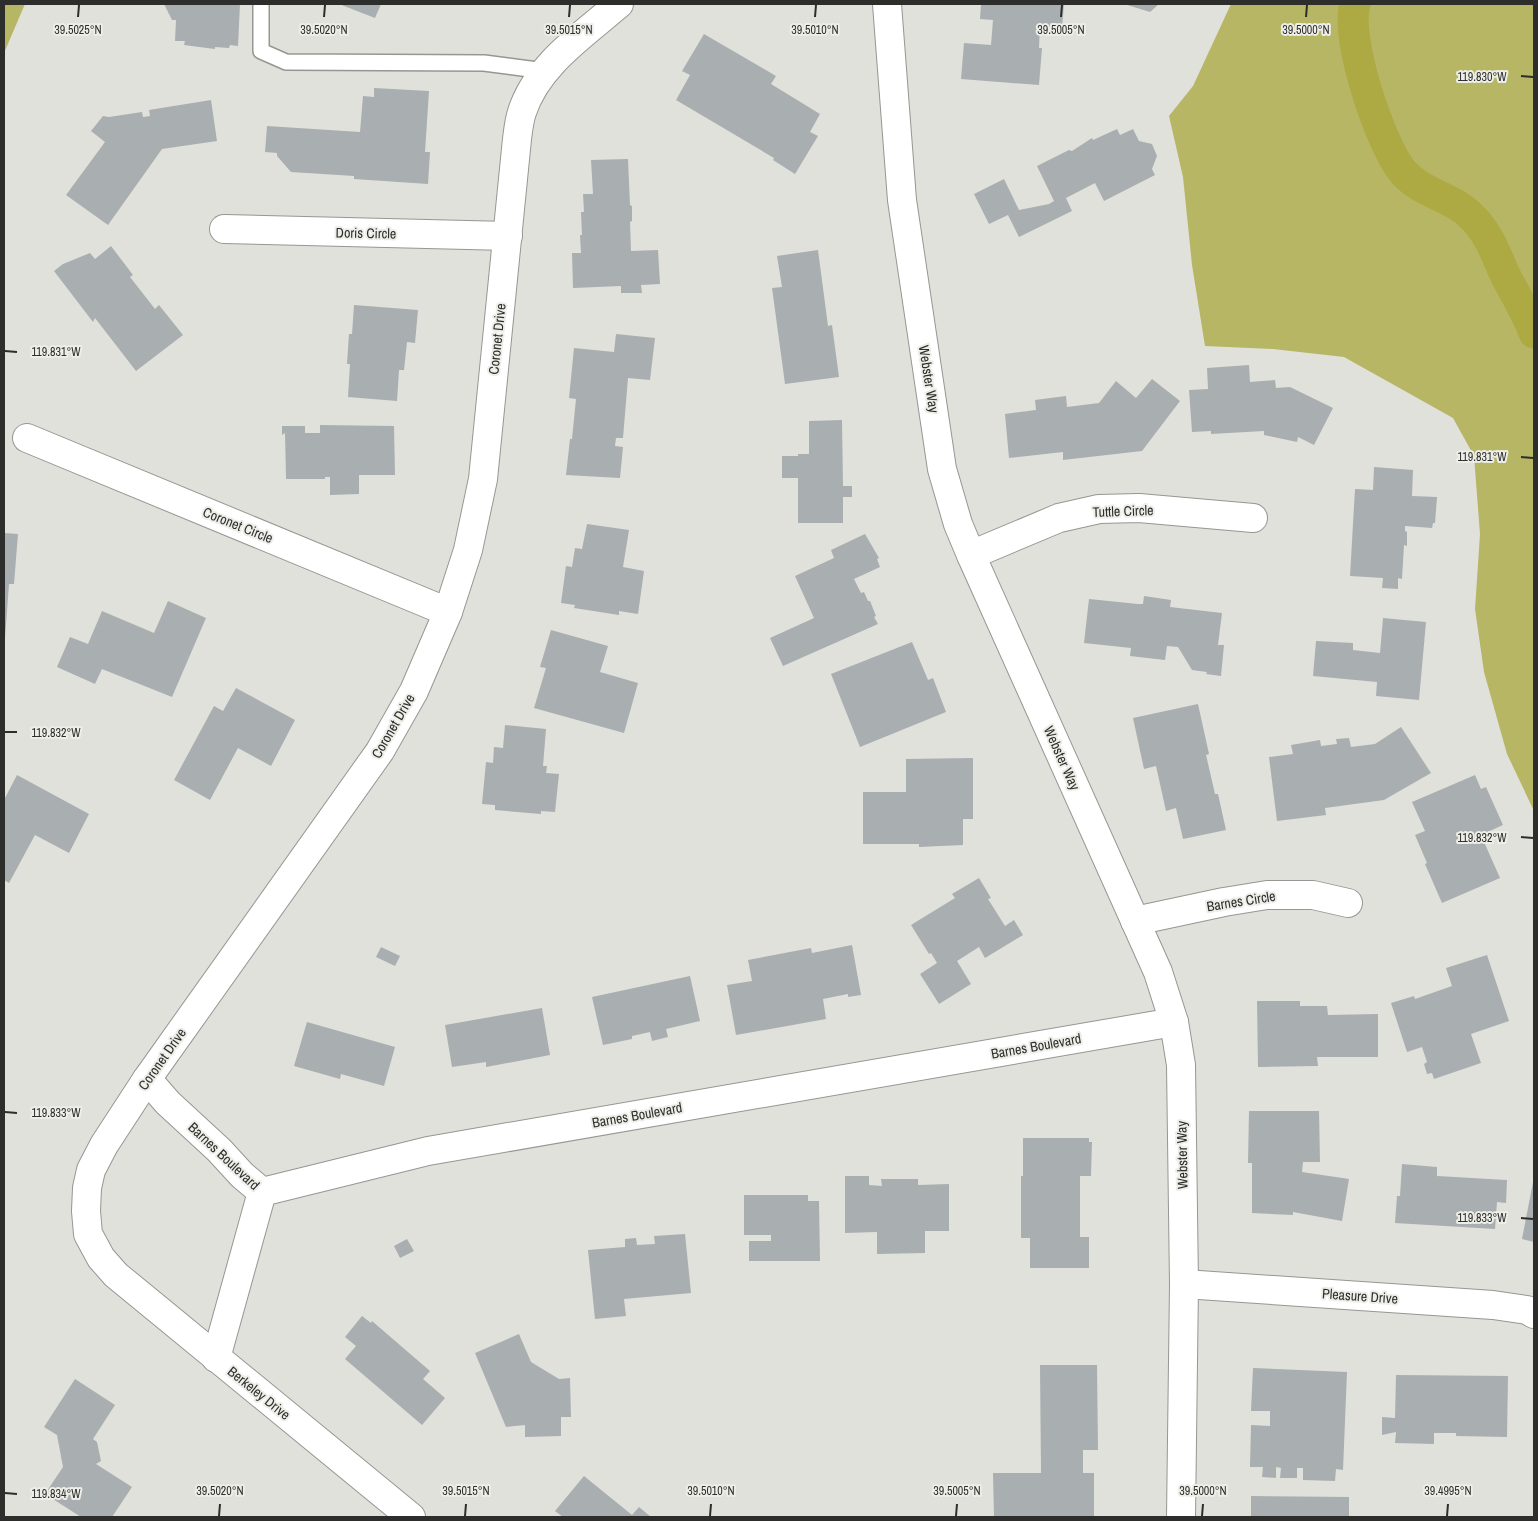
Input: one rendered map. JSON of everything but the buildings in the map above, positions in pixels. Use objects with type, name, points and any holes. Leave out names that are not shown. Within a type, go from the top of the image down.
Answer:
[{"type":"street","name":"Coronet Drive","points":[[216,1358],[116,1275],[100,1258],[88,1234],[87,1188],[92,1170],[104,1145],[147,1079],[380,750],[414,691],[448,612],[468,550],[483,479],[517,139],[522,113],[533,87],[550,65],[619,4]]},
{"type":"street","name":"Webster Way","points":[[887,4],[902,200],[941,460],[958,524],[1158,972],[1174,1022],[1181,1065],[1184,1284],[1181,1517]]},
{"type":"street","name":"Doris Circle","points":[[224,229],[508,236]]},
{"type":"street","name":"Coronet Circle","points":[[27,438],[448,612]]},
{"type":"street","name":"Tuttle Circle","points":[[971,555],[1059,518],[1099,509],[1140,508],[1253,518]]},
{"type":"street","name":"Barnes Circle","points":[[1135,921],[1267,895],[1313,894],[1348,903]]},
{"type":"street","name":"Barnes Boulevard","points":[[147,1079],[168,1103],[262,1192],[428,1151],[1174,1022]]},
{"type":"street","name":"Berkeley Drive","points":[[262,1192],[216,1358],[411,1517]]},
{"type":"street","name":"Pleasure Drive","points":[[1184,1284],[1493,1305],[1527,1310],[1534,1314]]},
{"type":"lane","points":[[261,4],[261,51],[286,62],[484,63],[545,71]]},
{"type":"shaded area","points":[[4,4],[25,4],[4,53]]},
{"type":"shaded area","points":[[1231,4],[1534,4],[1534,811],[1507,754],[1484,672],[1475,609],[1480,534],[1474,456],[1453,418],[1344,357],[1273,349],[1205,346],[1192,265],[1183,177],[1169,116],[1193,86]]},
{"type":"waterway","points":[[1355,4],[1353,20],[1360,65],[1375,116],[1394,158],[1403,172],[1411,179],[1464,210],[1484,231],[1534,333]]}]
